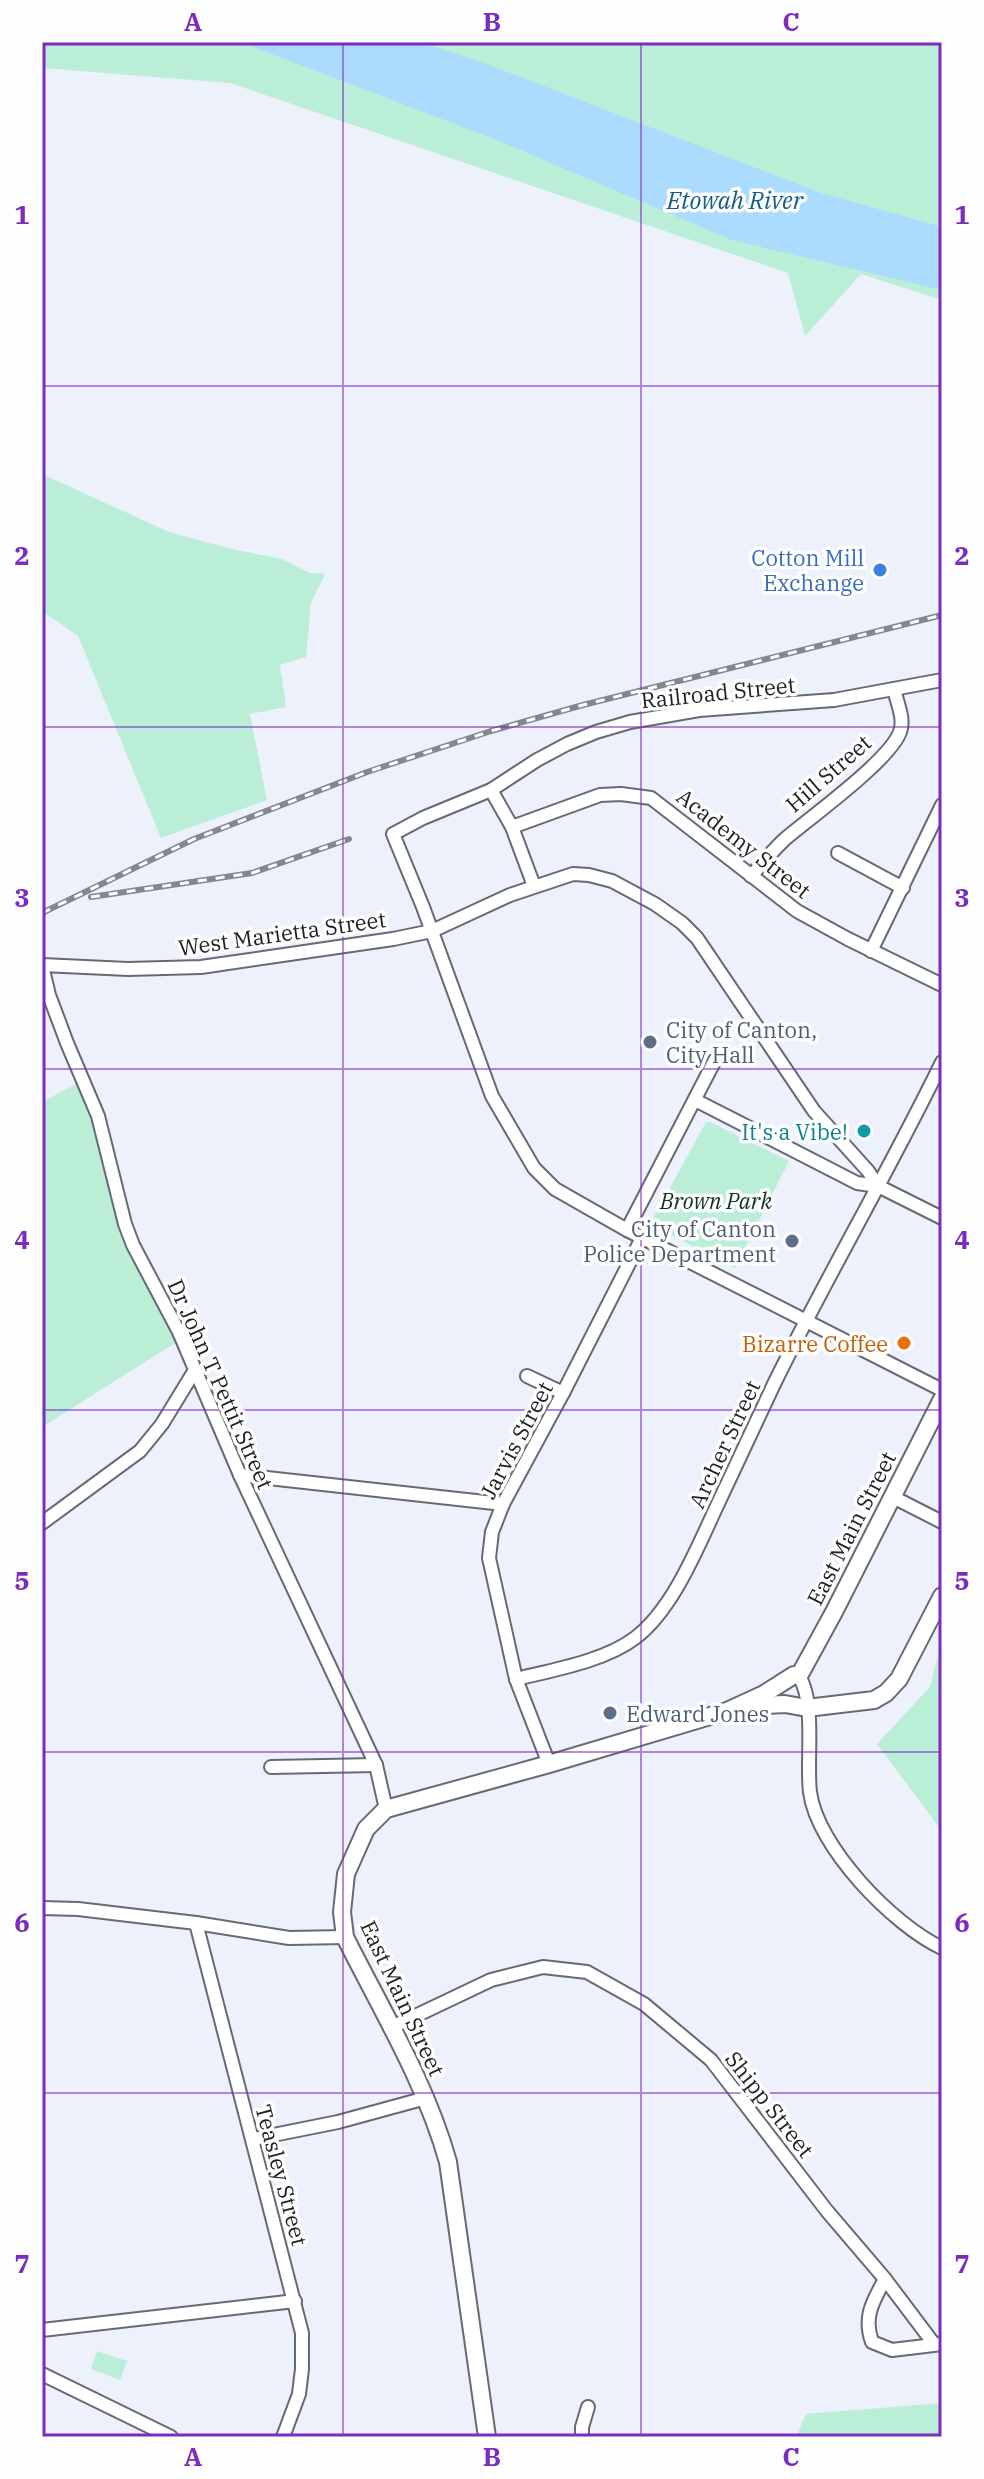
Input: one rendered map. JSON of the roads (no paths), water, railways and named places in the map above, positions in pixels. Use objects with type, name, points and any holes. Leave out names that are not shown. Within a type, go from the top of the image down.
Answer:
[{"type":"main road","name":"East Main Street","points":[[799,1676],[942,1399]]},
{"type":"main road","points":[[386,1809],[742,1706],[785,1704],[807,1708],[874,1700],[899,1679],[942,1596]]},
{"type":"main road","points":[[742,1706],[794,1675],[799,1676]]},
{"type":"main road","name":"East Main Street","points":[[386,1809],[366,1829],[346,1874],[342,1912],[345,1937],[439,2129],[448,2162],[487,2437]]},
{"type":"street","name":"Railroad Street","points":[[432,931],[393,834],[491,790],[567,744],[630,722],[699,710],[822,701],[942,680]]},
{"type":"street","name":"Hill Street","points":[[751,876],[782,842],[863,775],[889,749],[899,734],[902,722],[894,689]]},
{"type":"street","points":[[491,790],[512,827],[534,886]]},
{"type":"street","name":"Academy Street","points":[[512,827],[600,795],[651,798],[797,911],[942,985]]},
{"type":"street","points":[[871,951],[942,805]]},
{"type":"street","points":[[838,853],[903,888]]},
{"type":"street","name":"West Marietta Street","points":[[42,966],[128,969],[201,967],[393,939],[432,931],[510,895],[573,874],[612,881],[655,904],[697,938],[814,1111],[878,1186]]},
{"type":"street","points":[[432,931],[492,1096],[534,1168],[555,1189],[642,1238],[942,1390]]},
{"type":"street","name":"Dr John T Pettit Street","points":[[42,966],[49,995],[98,1116],[133,1245],[173,1319],[240,1475],[376,1765],[386,1809]]},
{"type":"street","points":[[627,1230],[715,1060]]},
{"type":"street","name":"Archer Street","points":[[516,1679],[614,1651],[650,1624],[669,1598],[699,1545],[806,1320],[942,1062]]},
{"type":"street","points":[[695,1100],[857,1183],[878,1186],[942,1218]]},
{"type":"street","name":"Jarvis Street","points":[[549,1764],[516,1679],[489,1558],[492,1532],[503,1504],[642,1238]]},
{"type":"street","points":[[42,1523],[140,1451],[162,1424],[195,1370]]},
{"type":"street","points":[[527,1376],[563,1393]]},
{"type":"street","points":[[240,1475],[503,1504]]},
{"type":"street","points":[[891,1496],[942,1522]]},
{"type":"street","points":[[799,1676],[807,1708],[810,1792],[824,1831],[856,1880],[912,1929],[942,1948]]},
{"type":"street","points":[[271,1767],[376,1765]]},
{"type":"street","points":[[42,1908],[78,1909],[196,1923],[289,1938],[345,1937]]},
{"type":"street","name":"Teasley Street","points":[[196,1923],[302,2333],[299,2394],[283,2437]]},
{"type":"street","name":"Shipp Street","points":[[390,2028],[491,1980],[543,1967],[587,1972],[644,2004],[711,2060],[827,2211],[938,2344]]},
{"type":"street","points":[[253,2139],[338,2122],[426,2098]]},
{"type":"street","points":[[885,2279],[875,2296],[866,2327],[872,2342],[892,2350],[938,2344]]},
{"type":"street","points":[[42,2330],[295,2301]]},
{"type":"street","points":[[42,2374],[171,2437]]},
{"type":"street","points":[[582,2437],[588,2407]]},
{"type":"water","name":"Etowah River","points":[[240,42],[420,42],[484,63],[821,193],[942,227],[942,290],[732,240],[497,140]]},
{"type":"railway","points":[[42,913],[194,839],[367,772],[491,731],[583,705],[942,615]]},
{"type":"railway","points":[[91,897],[252,873],[349,839]]},
{"type":"place","name":"Cotton Mill Exchange","points":[[880,570]]},
{"type":"place","name":"City of Canton, City Hall","points":[[650,1042]]},
{"type":"place","name":"It's a Vibe!","points":[[864,1131]]},
{"type":"place","name":"City of Canton Police Department","points":[[792,1241]]},
{"type":"place","name":"Bizarre Coffee","points":[[904,1343]]},
{"type":"place","name":"Edward Jones","points":[[610,1713]]},
{"type":"park label","name":"Brown Park","points":[[716,1200]]}]
